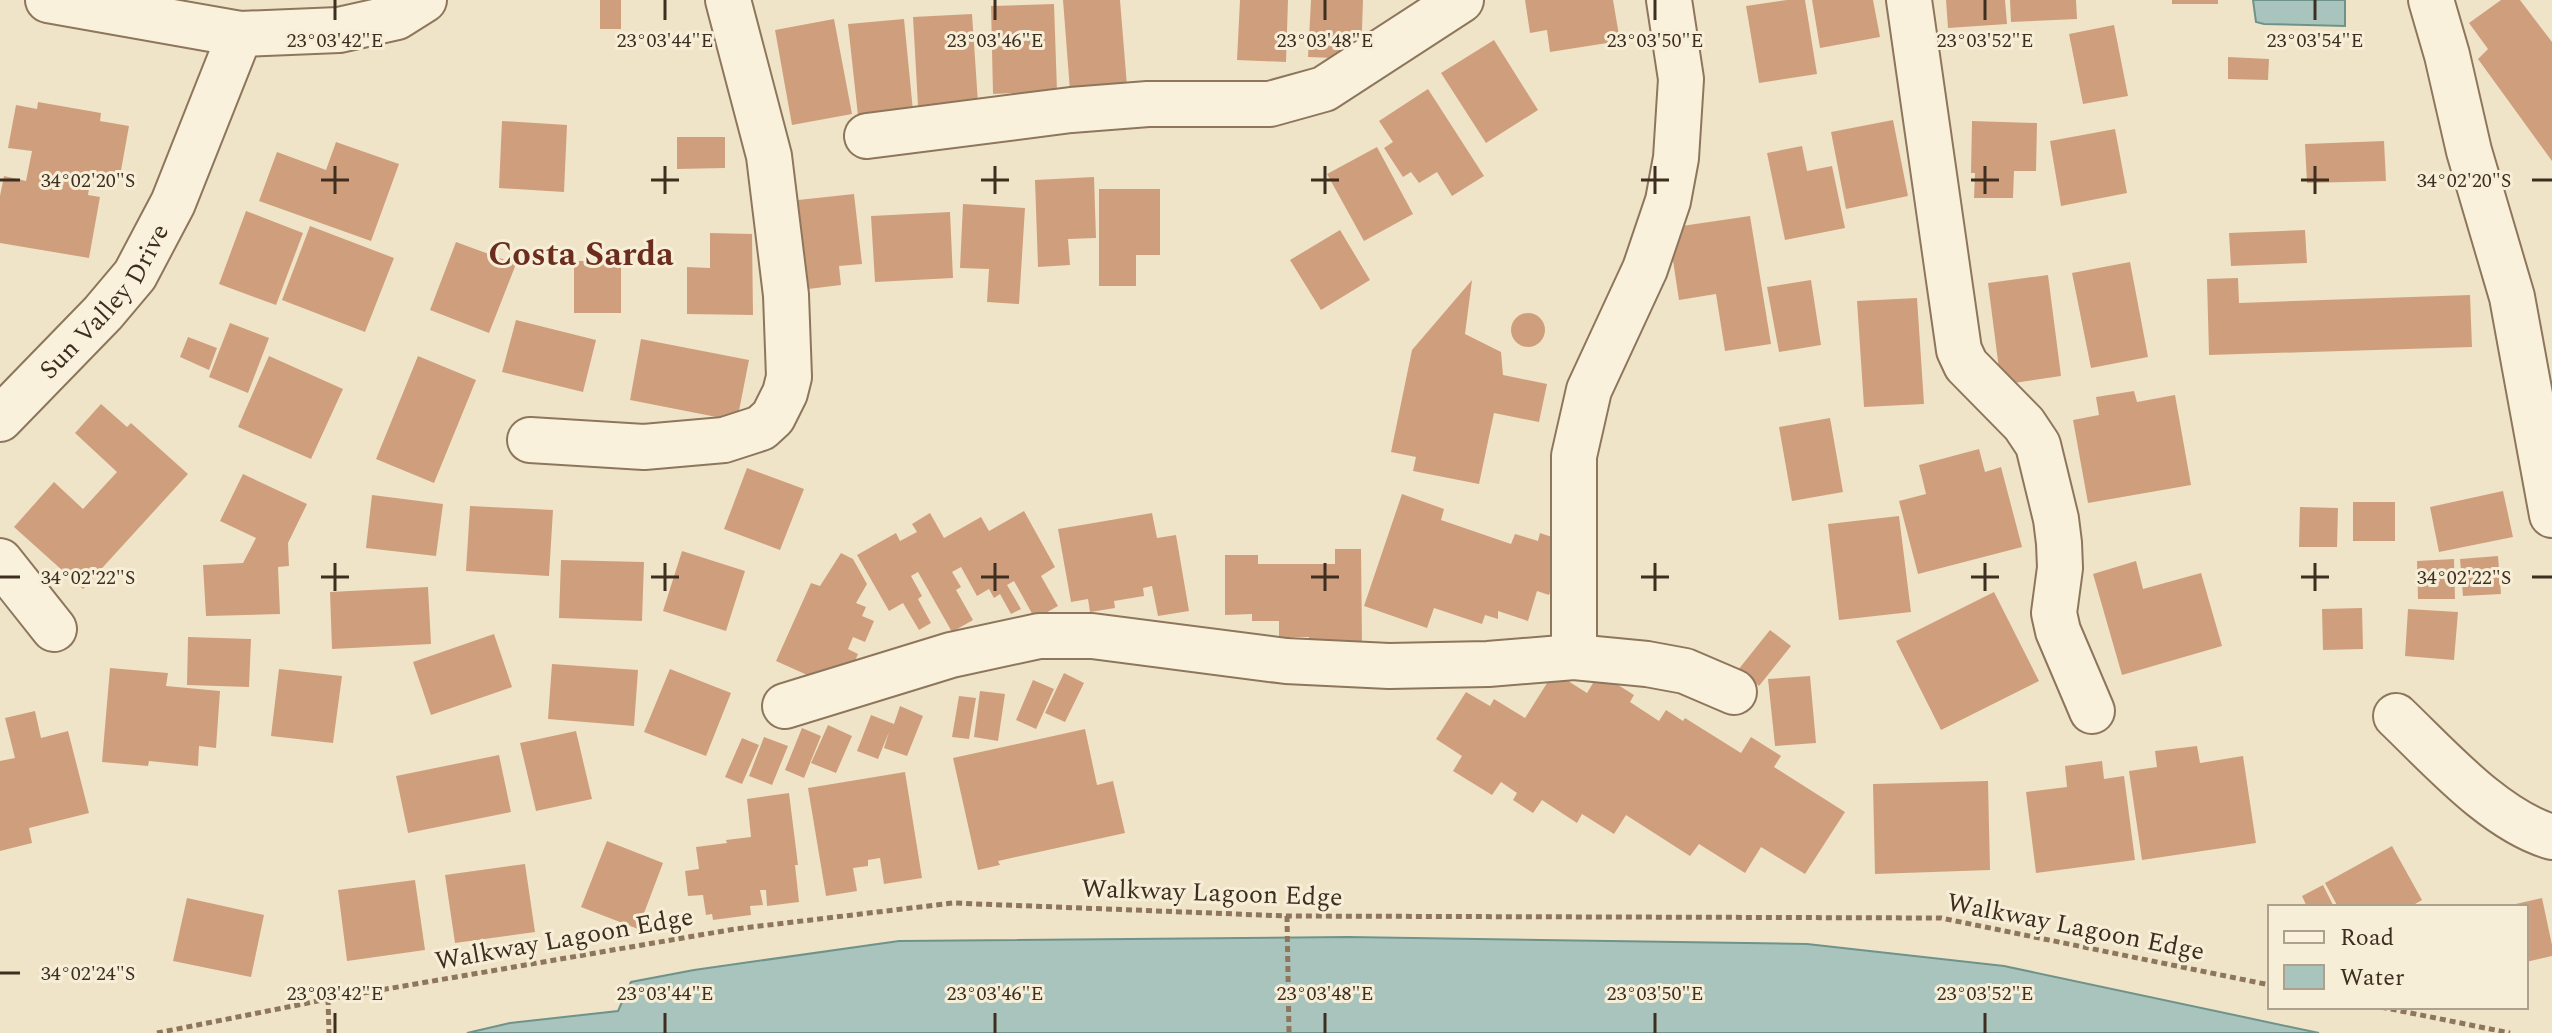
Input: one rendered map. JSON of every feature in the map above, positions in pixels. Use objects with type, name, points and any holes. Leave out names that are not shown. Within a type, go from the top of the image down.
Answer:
[{"type":"street","points":[[48,0],[240,34],[339,30],[397,17],[424,0]]},
{"type":"street","points":[[530,440],[644,447],[724,440],[761,428],[773,417],[785,393],[789,377],[786,295],[769,156],[728,0]]},
{"type":"street","points":[[867,136],[1148,104],[1270,104],[1324,89],[1461,0]]},
{"type":"street","points":[[1574,657],[1574,456],[1589,390],[1645,269],[1668,201],[1676,158],[1681,79],[1669,0]]},
{"type":"street","points":[[1909,0],[1959,350],[1966,365],[2024,424],[2038,445],[2059,543],[2060,568],[2054,613],[2058,631],[2092,711]]},
{"type":"street","points":[[2431,0],[2469,151],[2512,297],[2552,515]]},
{"type":"street","name":"Sun Valley Drive","points":[[0,419],[103,313],[135,275],[173,203],[240,34]]},
{"type":"street","points":[[0,561],[54,629]]},
{"type":"street","points":[[785,706],[951,655],[1039,636],[1092,636],[1286,661],[1389,666],[1488,664],[1574,657],[1685,671],[1734,692]]},
{"type":"street","points":[[2396,716],[2488,802],[2517,823],[2552,837]]},
{"type":"path","name":"Walkway Lagoon Edge","points":[[157,1033],[328,999],[735,929],[953,903],[1287,916],[1941,918],[2268,985]]},
{"type":"path","points":[[1287,916],[1289,1033]]},
{"type":"path","points":[[328,999],[329,1033]]},
{"type":"path","points":[[2391,1009],[2510,1033]]},
{"type":"water","points":[[2253,0],[2345,0],[2345,26],[2256,22]]},
{"type":"water","points":[[1348,937],[1807,944],[2004,966],[2319,1033],[467,1033],[510,1023],[618,1011],[631,982],[899,941]]},
{"type":"building","points":[[600,0],[621,0],[621,29],[600,29]]},
{"type":"building","points":[[1063,0],[1120,0],[1127,86],[1070,91]]},
{"type":"building","points":[[1240,0],[1288,0],[1286,62],[1237,60]]},
{"type":"building","points":[[1311,0],[1363,0],[1361,59],[1308,57]]},
{"type":"building","points":[[1525,0],[1613,0],[1620,41],[1550,52],[1547,30],[1530,33]]},
{"type":"building","points":[[1805,0],[1817,74],[1759,83],[1746,6]]},
{"type":"building","points":[[1812,0],[1873,0],[1880,37],[1820,48]]},
{"type":"building","points":[[1946,0],[2005,0],[2007,24],[1948,28]]},
{"type":"building","points":[[2010,0],[2076,0],[2077,19],[2011,22]]},
{"type":"building","points":[[2172,0],[2218,0],[2218,4],[2172,4]]},
{"type":"building","points":[[2501,0],[2520,0],[2552,42],[2552,161],[2478,59],[2488,49],[2469,23]]},
{"type":"building","points":[[1054,4],[1057,91],[993,94],[991,6]]},
{"type":"building","points":[[972,14],[978,103],[918,106],[913,17]]},
{"type":"building","points":[[834,19],[852,114],[792,125],[775,30]]},
{"type":"building","points":[[904,19],[913,111],[858,116],[848,24]]},
{"type":"building","points":[[2114,25],[2128,96],[2083,104],[2069,34]]},
{"type":"building","points":[[1494,40],[1538,110],[1486,143],[1441,73]]},
{"type":"building","points":[[2228,57],[2269,59],[2268,80],[2228,79]]},
{"type":"building","points":[[1428,89],[1484,176],[1452,196],[1437,172],[1419,183],[1411,172],[1403,177],[1384,148],[1393,142],[1379,121]]},
{"type":"building","points":[[38,102],[101,113],[100,121],[129,126],[120,176],[92,171],[88,195],[100,197],[89,258],[0,243],[0,196],[4,176],[26,181],[32,151],[8,148],[16,105],[37,109]]},
{"type":"building","points":[[1893,120],[1908,196],[1846,209],[1831,132]]},
{"type":"building","points":[[502,121],[567,125],[564,192],[499,188]]},
{"type":"building","points":[[1972,121],[2037,123],[2036,171],[2014,171],[2013,198],[1974,198]]},
{"type":"building","points":[[2115,129],[2127,193],[2061,206],[2050,141]]},
{"type":"building","points":[[677,137],[725,137],[725,168],[677,169]]},
{"type":"building","points":[[2384,141],[2386,181],[2307,183],[2305,144]]},
{"type":"building","points":[[336,142],[399,164],[371,241],[259,201],[277,152],[326,170]]},
{"type":"building","points":[[1802,146],[1807,171],[1832,166],[1845,228],[1785,240],[1767,153]]},
{"type":"building","points":[[1377,147],[1413,214],[1364,241],[1327,174]]},
{"type":"building","points":[[1094,177],[1096,238],[1068,239],[1070,265],[1038,267],[1035,180]]},
{"type":"building","points":[[1099,189],[1160,189],[1160,255],[1136,255],[1136,286],[1099,286]]},
{"type":"building","points":[[854,194],[862,264],[839,266],[841,285],[808,289],[798,200]]},
{"type":"building","points":[[963,204],[1025,208],[1019,304],[987,302],[989,269],[960,268]]},
{"type":"building","points":[[246,211],[303,233],[276,305],[219,284]]},
{"type":"building","points":[[950,212],[953,278],[875,282],[871,216]]},
{"type":"building","points":[[1750,216],[1771,344],[1725,351],[1716,294],[1679,300],[1668,228]]},
{"type":"building","points":[[310,226],[394,258],[365,332],[282,300]]},
{"type":"building","points":[[1340,230],[1370,280],[1321,310],[1290,260]]},
{"type":"building","points":[[2305,230],[2307,263],[2231,266],[2229,233]]},
{"type":"building","points":[[710,233],[752,234],[753,315],[687,314],[687,267],[710,268]]},
{"type":"building","points":[[456,242],[516,264],[489,333],[430,310]]},
{"type":"building","points":[[574,261],[621,261],[621,313],[574,313]]},
{"type":"building","points":[[2130,262],[2148,357],[2091,368],[2072,273]]},
{"type":"building","points":[[2048,275],[2061,376],[2001,385],[1988,283]]},
{"type":"building","points":[[2238,278],[2239,303],[2470,295],[2472,347],[2209,355],[2207,279]]},
{"type":"building","points":[[1472,280],[1465,334],[1501,352],[1503,375],[1547,384],[1539,422],[1494,413],[1479,484],[1413,471],[1416,457],[1391,452],[1412,350]]},
{"type":"building","points":[[1811,280],[1821,345],[1779,352],[1767,287]]},
{"type":"building","points":[[1917,298],[1924,404],[1864,407],[1857,301]]},
{"type":"building","points":[[1528,313],[1540,318],[1545,330],[1540,342],[1528,347],[1516,342],[1511,330],[1516,318]]},
{"type":"building","points":[[516,320],[596,340],[583,392],[502,372]]},
{"type":"building","points":[[230,323],[269,338],[248,393],[209,377]]},
{"type":"building","points":[[188,337],[217,348],[209,370],[180,357]]},
{"type":"building","points":[[641,339],[749,360],[737,421],[630,400]]},
{"type":"building","points":[[269,356],[343,389],[311,459],[238,427]]},
{"type":"building","points":[[418,356],[476,380],[434,483],[376,459]]},
{"type":"building","points":[[2134,391],[2137,402],[2175,395],[2191,485],[2088,503],[2073,420],[2099,415],[2096,397]]},
{"type":"building","points":[[101,404],[127,427],[131,423],[188,474],[83,589],[14,527],[54,482],[83,509],[117,472],[75,433]]},
{"type":"building","points":[[1830,418],[1843,492],[1792,501],[1779,427]]},
{"type":"building","points":[[1979,449],[1985,472],[2001,467],[2022,547],[1918,574],[1899,501],[1926,494],[1919,465]]},
{"type":"building","points":[[747,468],[804,489],[780,550],[724,529]]},
{"type":"building","points":[[243,474],[307,504],[288,543],[289,566],[278,567],[280,614],[206,616],[203,565],[243,563],[256,538],[220,521]]},
{"type":"building","points":[[2503,491],[2513,537],[2439,552],[2430,507]]},
{"type":"building","points":[[1402,494],[1444,509],[1441,520],[1511,544],[1515,534],[1538,541],[1540,533],[1567,542],[1549,595],[1537,591],[1528,621],[1498,611],[1498,619],[1485,615],[1482,624],[1434,608],[1427,628],[1364,606]]},
{"type":"building","points":[[372,495],[443,504],[436,556],[366,548]]},
{"type":"building","points":[[2353,502],[2395,502],[2395,541],[2353,541]]},
{"type":"building","points":[[470,506],[553,510],[549,576],[466,571]]},
{"type":"building","points":[[2300,507],[2338,508],[2337,547],[2299,547]]},
{"type":"building","points":[[1024,511],[1055,567],[1041,576],[1058,606],[1035,619],[1014,581],[1007,585],[1021,609],[1011,614],[1000,594],[994,598],[989,589],[977,596],[961,567],[952,572],[961,587],[956,590],[973,620],[952,632],[918,572],[911,576],[922,596],[918,599],[931,623],[919,630],[903,603],[889,611],[857,555],[896,533],[900,541],[917,532],[912,524],[930,513],[944,538],[981,517],[989,531]]},
{"type":"building","points":[[1152,513],[1157,538],[1176,535],[1189,611],[1158,616],[1152,586],[1143,588],[1144,596],[1114,601],[1115,608],[1090,612],[1088,599],[1071,602],[1058,529]]},
{"type":"building","points":[[1899,516],[1911,612],[1839,620],[1828,524]]},
{"type":"building","points":[[1335,549],[1361,549],[1362,644],[1309,644],[1309,637],[1279,637],[1279,621],[1252,621],[1252,614],[1225,615],[1225,555],[1258,555],[1258,564],[1335,564]]},
{"type":"building","points":[[682,551],[745,571],[726,631],[663,611]]},
{"type":"building","points":[[841,553],[853,559],[867,584],[856,603],[866,607],[862,616],[874,621],[865,642],[853,637],[848,649],[858,654],[848,677],[834,687],[776,661],[811,583],[820,586]]},
{"type":"building","points":[[2498,556],[2501,594],[2463,596],[2460,559]]},
{"type":"building","points":[[2454,559],[2455,599],[2418,599],[2417,561]]},
{"type":"building","points":[[561,560],[644,562],[642,621],[559,618]]},
{"type":"building","points":[[2136,561],[2143,589],[2201,573],[2222,646],[2122,675],[2093,574]]},
{"type":"building","points":[[428,587],[431,644],[332,649],[330,592]]},
{"type":"building","points":[[1994,592],[2039,681],[1941,730],[1896,641]]},
{"type":"building","points":[[2362,608],[2363,649],[2323,650],[2322,609]]},
{"type":"building","points":[[2408,609],[2458,612],[2454,660],[2405,656]]},
{"type":"building","points":[[1770,630],[1791,646],[1759,686],[1738,670]]},
{"type":"building","points":[[494,634],[512,687],[431,715],[413,662]]},
{"type":"building","points":[[188,637],[251,639],[249,687],[187,685]]},
{"type":"building","points":[[552,664],[638,670],[634,726],[548,719]]},
{"type":"building","points":[[110,668],[168,673],[166,686],[220,691],[216,748],[199,746],[198,766],[149,761],[148,766],[102,762]]},
{"type":"building","points":[[279,669],[342,676],[333,743],[271,736]]},
{"type":"building","points":[[670,669],[731,693],[706,756],[644,732]]},
{"type":"building","points":[[1554,672],[1587,693],[1599,673],[1634,695],[1630,702],[1659,721],[1666,710],[1683,721],[1685,718],[1741,753],[1751,737],[1781,756],[1774,767],[1845,812],[1805,874],[1761,847],[1745,873],[1699,844],[1690,856],[1626,815],[1614,834],[1582,814],[1577,823],[1542,800],[1533,813],[1513,800],[1517,793],[1501,782],[1492,795],[1453,771],[1462,756],[1436,739],[1466,692],[1490,706],[1494,699],[1525,718]]},
{"type":"building","points":[[1064,673],[1084,683],[1065,722],[1045,713]]},
{"type":"building","points":[[1810,676],[1816,743],[1775,746],[1768,679]]},
{"type":"building","points":[[1033,680],[1054,689],[1036,729],[1016,720]]},
{"type":"building","points":[[980,691],[1005,694],[998,741],[974,737]]},
{"type":"building","points":[[959,696],[976,698],[969,739],[952,737]]},
{"type":"building","points":[[900,706],[923,716],[907,756],[884,748],[889,732],[878,759],[857,751],[871,715],[894,724]]},
{"type":"building","points":[[35,711],[41,738],[68,731],[89,813],[29,828],[32,843],[0,851],[0,761],[15,758],[5,718]]},
{"type":"building","points":[[828,725],[852,736],[836,773],[811,763]]},
{"type":"building","points":[[802,728],[821,736],[804,778],[785,770]]},
{"type":"building","points":[[1085,729],[1097,785],[1113,781],[1125,833],[998,861],[1000,865],[978,870],[953,758]]},
{"type":"building","points":[[576,731],[592,799],[536,811],[520,743]]},
{"type":"building","points":[[764,737],[788,746],[772,785],[749,776]]},
{"type":"building","points":[[742,738],[759,745],[742,784],[725,777]]},
{"type":"building","points":[[2197,746],[2200,763],[2243,756],[2256,843],[2142,860],[2129,771],[2157,767],[2155,751]]},
{"type":"building","points":[[499,755],[511,812],[408,833],[396,776]]},
{"type":"building","points":[[2102,761],[2104,779],[2124,776],[2135,860],[2036,873],[2026,792],[2067,787],[2065,766]]},
{"type":"building","points":[[905,772],[922,878],[884,884],[880,858],[868,860],[868,866],[853,868],[857,891],[826,896],[808,788]]},
{"type":"building","points":[[1988,781],[1990,870],[1875,874],[1873,784]]},
{"type":"building","points":[[789,793],[799,902],[767,906],[766,890],[760,890],[763,905],[750,906],[751,915],[713,920],[712,914],[706,915],[703,895],[688,896],[685,871],[699,869],[696,847],[751,837],[747,799]]},
{"type":"building","points":[[607,841],[663,863],[638,929],[581,907]]},
{"type":"building","points":[[2392,846],[2422,900],[2413,905],[2337,905],[2325,883]]},
{"type":"building","points":[[525,864],[535,932],[455,943],[445,875]]},
{"type":"building","points":[[415,880],[425,950],[347,961],[338,890]]},
{"type":"building","points":[[2323,885],[2333,905],[2306,905],[2302,896]]},
{"type":"building","points":[[187,898],[264,915],[251,977],[173,961]]},
{"type":"building","points":[[2542,898],[2552,956],[2528,962],[2528,905],[2511,905]]},
{"type":"district","name":"Costa Sarda","points":[[581,253]]}]
